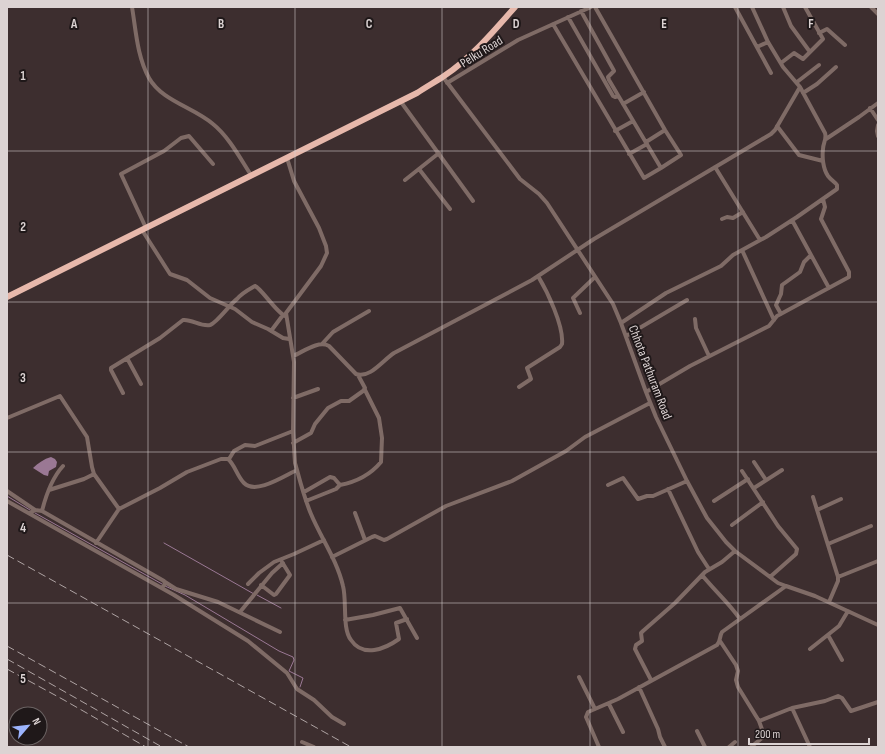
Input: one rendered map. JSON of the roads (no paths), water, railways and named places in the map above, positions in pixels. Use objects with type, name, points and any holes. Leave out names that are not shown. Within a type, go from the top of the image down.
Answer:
[{"type":"highway","points":[[7,297],[401,102],[443,77],[489,37],[515,7]]},
{"type":"street","points":[[132,7],[136,39],[144,67],[149,78],[157,88],[171,98],[202,115],[220,130],[251,175]]},
{"type":"street","name":"Pelku Road","points":[[447,83],[518,40],[568,16],[591,7]]},
{"type":"street","points":[[553,24],[643,178],[681,155],[665,130],[595,7]]},
{"type":"street","points":[[735,7],[771,72]]},
{"type":"street","points":[[622,323],[666,293],[721,266],[729,257],[792,220],[836,191],[838,188],[837,185],[828,177],[823,161],[823,150],[826,139],[825,133],[800,87],[781,63],[768,42],[752,7]]},
{"type":"street","points":[[783,7],[791,26],[810,52]]},
{"type":"street","points":[[781,63],[788,59],[792,54],[796,53],[802,59],[823,40],[804,7]]},
{"type":"street","points":[[871,7],[878,14]]},
{"type":"street","points":[[581,11],[614,71],[608,78],[661,168]]},
{"type":"street","points":[[568,16],[613,96],[618,96]]},
{"type":"street","points":[[819,33],[827,29],[845,45]]},
{"type":"street","points":[[757,47],[768,42]]},
{"type":"street","points":[[796,82],[819,65]]},
{"type":"street","points":[[803,93],[817,84],[836,67]]},
{"type":"street","name":"Chhota Pathuram Road","points":[[443,77],[520,179],[539,194],[547,203],[613,304],[622,323],[650,403],[687,481],[707,518],[726,542],[735,551],[770,577],[786,586],[806,592],[878,624]]},
{"type":"street","points":[[358,375],[374,370],[394,353],[538,276],[578,250],[771,134],[800,87]]},
{"type":"street","points":[[623,104],[644,92]]},
{"type":"street","points":[[401,102],[473,201]]},
{"type":"street","points":[[826,139],[878,103]]},
{"type":"street","points":[[870,108],[878,120]]},
{"type":"street","points":[[615,131],[633,120]]},
{"type":"street","points":[[878,125],[878,136]]},
{"type":"street","points":[[777,126],[799,155],[802,157],[823,161]]},
{"type":"street","points":[[629,154],[665,130]]},
{"type":"street","points":[[213,164],[189,136],[181,138],[164,151],[121,174],[144,229],[170,274],[187,280],[210,298],[229,306],[252,322],[283,338],[289,339]]},
{"type":"street","points":[[405,180],[439,153]]},
{"type":"street","points":[[271,331],[321,266],[327,253],[319,228],[294,181],[287,158]]},
{"type":"street","points":[[715,168],[760,240]]},
{"type":"street","points":[[419,169],[450,209]]},
{"type":"street","points":[[646,392],[709,356],[769,326],[781,314],[845,280],[850,275],[822,222],[821,217],[825,207],[823,199]]},
{"type":"street","points":[[722,219],[727,217],[732,218],[743,212]]},
{"type":"street","points":[[792,220],[829,288]]},
{"type":"street","points":[[742,250],[774,320]]},
{"type":"street","points":[[781,314],[776,305],[780,297],[782,285],[800,272],[804,262],[811,255]]},
{"type":"street","points":[[519,387],[530,379],[527,368],[562,344],[558,322],[546,290],[538,276]]},
{"type":"street","points":[[580,313],[572,300],[595,277]]},
{"type":"street","points":[[123,393],[111,368],[160,338],[183,320],[186,319],[203,325],[210,325],[244,292],[257,286],[263,295],[284,316],[293,356],[293,443],[297,470],[306,501],[344,586],[345,620],[351,641],[361,649],[370,651],[379,649],[399,639],[396,623],[407,619]]},
{"type":"street","points":[[626,336],[687,300]]},
{"type":"street","points":[[293,356],[322,344],[333,332],[370,311]]},
{"type":"street","points":[[695,319],[696,328],[709,356]]},
{"type":"street","points":[[306,501],[336,489],[340,485],[366,476],[382,460],[382,438],[379,418],[358,375],[329,346],[322,344]]},
{"type":"street","points":[[127,358],[141,384]]},
{"type":"street","points":[[293,398],[318,389]]},
{"type":"street","points":[[293,443],[311,433],[315,424],[328,408],[341,401],[349,401],[365,390]]},
{"type":"street","points":[[7,418],[60,396],[87,437],[94,474],[119,509]]},
{"type":"street","points":[[332,557],[375,536],[381,540],[387,540],[446,506],[503,485],[566,451],[585,437],[650,403]]},
{"type":"street","points":[[229,459],[234,451],[245,445],[255,446],[293,431]]},
{"type":"street","points":[[96,543],[119,509],[193,470],[225,458],[229,459]]},
{"type":"street","points":[[229,459],[243,482],[255,487],[261,487],[297,470]]},
{"type":"street","points":[[754,462],[766,480]]},
{"type":"street","points":[[42,511],[55,476],[64,466]]},
{"type":"street","points":[[754,488],[782,470]]},
{"type":"street","points":[[742,471],[783,533],[797,551],[796,554],[770,577]]},
{"type":"street","points":[[49,490],[84,479],[94,474]]},
{"type":"street","points":[[304,492],[330,477],[334,478],[340,485]]},
{"type":"street","points":[[608,485],[623,478],[638,499],[653,496],[687,481]]},
{"type":"street","points":[[714,501],[748,479]]},
{"type":"street","points":[[668,489],[698,552],[709,569]]},
{"type":"street","points":[[7,491],[35,510],[42,511],[164,585],[248,641],[287,673],[297,689],[314,700],[332,717],[344,724]]},
{"type":"street","points":[[813,497],[838,577],[838,581],[829,602]]},
{"type":"street","points":[[817,510],[840,499]]},
{"type":"street","points":[[7,501],[164,585],[212,600],[280,632]]},
{"type":"street","points":[[732,525],[763,502]]},
{"type":"street","points":[[30,513],[35,510]]},
{"type":"street","points":[[354,513],[365,540]]},
{"type":"street","points":[[828,544],[870,526]]},
{"type":"street","points":[[240,612],[282,562],[324,540]]},
{"type":"street","points":[[651,680],[635,649],[636,645],[642,641],[642,633],[675,603],[702,574],[722,562],[735,551]]},
{"type":"street","points":[[838,577],[878,561]]},
{"type":"street","points":[[248,584],[262,570],[274,562],[282,562]]},
{"type":"street","points":[[261,586],[274,595],[276,594],[290,575],[282,562]]},
{"type":"street","points":[[702,574],[740,619]]},
{"type":"street","points":[[599,747],[586,717],[588,712],[609,704],[717,645],[720,641],[722,632],[786,586]]},
{"type":"street","points":[[345,620],[400,608],[417,638]]},
{"type":"street","points":[[810,649],[842,623],[848,611]]},
{"type":"street","points":[[828,635],[842,660]]},
{"type":"street","points":[[720,641],[736,665],[738,671],[736,680],[738,687],[759,721],[764,735],[750,747]]},
{"type":"street","points":[[579,677],[595,709]]},
{"type":"street","points":[[639,687],[665,747]]},
{"type":"street","points":[[759,721],[792,708],[825,701],[838,696],[842,698],[851,710],[878,702]]},
{"type":"street","points":[[609,704],[623,732]]},
{"type":"street","points":[[792,708],[810,747]]},
{"type":"street","points":[[697,731],[703,747]]},
{"type":"street","points":[[302,742],[314,747]]},
{"type":"street","points":[[729,747],[735,742]]},
{"type":"waterway","points":[[7,496],[30,510]]},
{"type":"waterway","points":[[35,513],[162,584]]},
{"type":"waterway","points":[[164,543],[254,594]]},
{"type":"waterway","points":[[165,586],[185,595],[279,651],[293,657],[294,660],[289,671],[303,678],[300,687]]},
{"type":"waterway","points":[[257,595],[281,608]]},
{"type":"railway","points":[[7,555],[351,747]]},
{"type":"railway","points":[[7,646],[189,747]]},
{"type":"railway","points":[[7,659],[162,747]]},
{"type":"railway","points":[[7,669],[146,747]]}]
